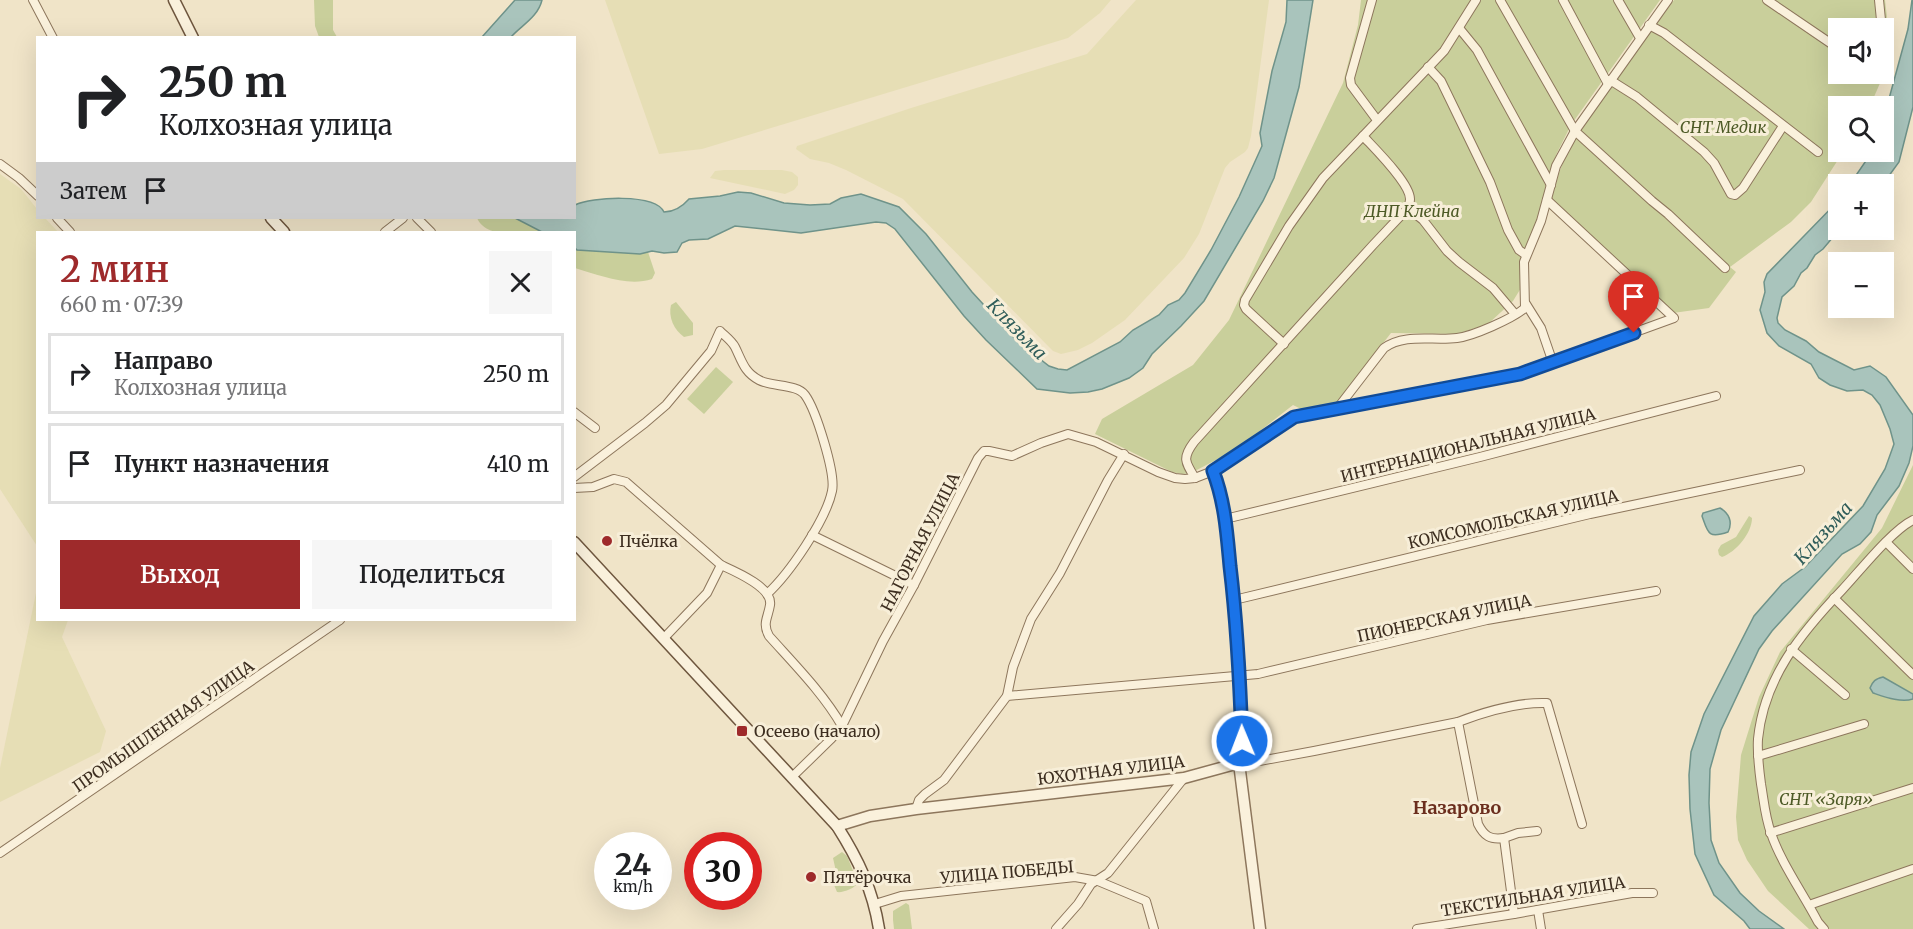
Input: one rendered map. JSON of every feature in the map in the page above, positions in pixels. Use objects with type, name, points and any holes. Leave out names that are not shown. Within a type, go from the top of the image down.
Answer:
[{"type":"street","points":[[33,0],[52,36]]},
{"type":"street","points":[[174,0],[192,36]]},
{"type":"street","points":[[1372,0],[1350,78],[1351,85],[1377,120]]},
{"type":"street","points":[[1284,344],[1246,309],[1245,300],[1289,226],[1323,178],[1444,51],[1475,2],[1465,0]]},
{"type":"street","points":[[1500,0],[1575,131],[1725,268]]},
{"type":"street","points":[[1563,0],[1609,82],[1637,97],[1704,152],[1714,163],[1731,194],[1735,195],[1743,188],[1783,126]]},
{"type":"street","points":[[1618,0],[1640,38]]},
{"type":"street","points":[[1552,363],[1541,328],[1526,304],[1524,262],[1526,255],[1541,221],[1556,166],[1575,131],[1668,0]]},
{"type":"street","points":[[1767,0],[1828,42]]},
{"type":"street","points":[[1879,0],[1881,18]]},
{"type":"street","points":[[1649,25],[1664,33],[1818,152]]},
{"type":"street","points":[[1460,28],[1477,50],[1551,185]]},
{"type":"street","points":[[1428,67],[1441,81],[1490,182],[1508,230],[1519,250],[1526,255]]},
{"type":"street","points":[[1195,478],[1187,466],[1185,459],[1187,452],[1408,208],[1411,200],[1409,193],[1394,170],[1363,136]]},
{"type":"street","points":[[0,164],[36,194]]},
{"type":"street","points":[[916,808],[919,800],[925,794],[944,780],[1007,696],[1013,667],[1032,619],[1060,573],[1121,453],[1175,478],[1195,478],[1213,471],[1286,420],[1294,417],[1501,379],[1552,363],[1674,318],[1547,200]]},
{"type":"street","points":[[1408,208],[1423,220],[1447,251],[1493,288],[1515,314]]},
{"type":"street","points":[[272,219],[283,231]]},
{"type":"street","points":[[386,231],[402,219]]},
{"type":"street","points":[[418,219],[431,231]]},
{"type":"street","points":[[1337,409],[1384,348],[1392,343],[1401,339],[1458,338],[1479,332],[1515,314],[1525,308],[1526,304]]},
{"type":"street","points":[[576,475],[666,405],[711,351],[720,331],[732,342],[745,369],[752,375],[773,386],[798,390],[804,394],[821,431],[831,468],[833,483],[830,499],[812,535],[785,574],[767,594]]},
{"type":"street","name":"ИНТЕРНАЦИОНАЛЬНАЯ УЛИЦА","points":[[1225,519],[1480,457],[1716,396]]},
{"type":"street","points":[[576,414],[595,428]]},
{"type":"street","name":"НАГОРНАЯ УЛИЦА","points":[[793,776],[831,740],[842,726],[883,641],[978,458],[984,451],[1012,456],[1041,443],[1068,435],[1082,437],[1121,453]]},
{"type":"street","name":"КОМСОМОЛЬСКАЯ УЛИЦА","points":[[1234,600],[1590,513],[1800,470]]},
{"type":"street","points":[[1213,471],[1221,494],[1234,600],[1242,741],[1239,763],[1260,929]]},
{"type":"street","points":[[576,488],[592,487],[614,478],[626,482],[721,565],[747,578],[767,594],[770,605],[764,622],[765,630],[823,698],[842,726]]},
{"type":"street","points":[[1824,929],[1770,833],[1765,814],[1758,756],[1762,715],[1779,671],[1791,649],[1886,542],[1900,528],[1913,520]]},
{"type":"street","points":[[812,535],[914,585]]},
{"type":"street","points":[[1886,542],[1913,569]]},
{"type":"street","points":[[576,544],[830,816],[857,859],[875,904],[879,929]]},
{"type":"street","points":[[664,638],[707,592],[721,565]]},
{"type":"street","name":"ПИОНЕРСКАЯ УЛИЦА","points":[[1007,696],[1258,674],[1487,620],[1656,591]]},
{"type":"street","points":[[1834,598],[1913,675]]},
{"type":"street","name":"ПРОМЫШЛЕННАЯ УЛИЦА","points":[[0,853],[339,621]]},
{"type":"street","points":[[1791,649],[1845,695]]},
{"type":"street","name":"ЮХОТНАЯ УЛИЦА","points":[[837,826],[870,816],[916,808],[1184,778],[1239,763],[1314,751],[1458,722],[1474,716],[1534,703],[1547,703],[1581,824]]},
{"type":"street","points":[[1458,722],[1478,824],[1483,833],[1490,837],[1504,838],[1518,833],[1537,831]]},
{"type":"street","points":[[1758,756],[1864,724]]},
{"type":"street","points":[[1056,929],[1078,904],[1091,884],[1108,873],[1184,778]]},
{"type":"street","points":[[1770,833],[1913,788]]},
{"type":"street","points":[[1504,838],[1514,914]]},
{"type":"street","points":[[1809,905],[1911,872]]},
{"type":"street","name":"УЛИЦА ПОБЕДЫ","points":[[875,904],[902,896],[1075,877],[1098,881],[1146,901],[1154,929]]},
{"type":"street","name":"ТЕКСТИЛЬНАЯ УЛИЦА","points":[[1417,929],[1632,893],[1653,893]]},
{"type":"street","points":[[1538,910],[1541,929]]},
{"type":"shaded area","points":[[605,0],[1111,0],[1100,13],[1068,38],[702,149],[659,154]]},
{"type":"shaded area","points":[[1136,0],[1269,0],[1251,136],[1245,152],[1225,168],[1199,234],[1184,258],[1125,320],[1078,350],[1061,354],[1053,351],[903,199],[846,170],[810,159],[796,149],[797,146],[911,108],[1087,54]]},
{"type":"shaded area","points":[[715,171],[792,172],[798,177],[798,185],[794,190],[785,194],[710,178]]},
{"type":"shaded area","points":[[0,174],[21,189],[36,208],[36,219],[46,219],[57,231],[36,231],[36,544],[0,489]]},
{"type":"shaded area","points":[[36,593],[36,621],[68,621],[62,637],[106,731],[100,752],[0,802],[0,768]]},
{"type":"green space","points":[[314,0],[333,0],[333,30],[336,36],[319,36],[315,26]]},
{"type":"green space","name":"ДНП Клейна","points":[[1361,0],[1660,0],[1571,125],[1557,153],[1547,180],[1539,216],[1520,260],[1521,288],[1513,301],[1488,324],[1457,334],[1391,333],[1337,402],[1310,410],[1303,410],[1293,405],[1237,449],[1191,473],[1172,472],[1095,434],[1102,419],[1193,365],[1229,320],[1343,83],[1358,25]]},
{"type":"green space","name":"СНТ Медик","points":[[1674,0],[1885,0],[1887,18],[1828,18],[1828,84],[1880,84],[1874,96],[1828,96],[1828,162],[1837,162],[1811,202],[1791,222],[1730,267],[1736,272],[1709,308],[1673,313],[1551,201],[1567,152],[1616,78]]},
{"type":"green space","points":[[478,219],[517,219],[540,231],[494,231],[482,225]]},
{"type":"green space","points":[[576,248],[640,254],[648,252],[655,273],[652,279],[633,282],[576,268]]},
{"type":"green space","points":[[676,302],[693,323],[693,335],[684,337],[675,327],[670,310],[671,305]]},
{"type":"green space","points":[[716,367],[733,382],[704,414],[687,399]]},
{"type":"green space","name":"СНТ «Заря»","points":[[1913,465],[1913,694],[1883,677],[1873,693],[1898,700],[1913,699],[1913,929],[1809,929],[1768,891],[1747,860],[1738,840],[1736,817],[1741,755],[1759,697],[1780,652],[1882,528]]},
{"type":"green space","points":[[1749,516],[1752,518],[1751,524],[1742,541],[1727,555],[1722,557],[1719,555],[1718,550],[1721,545],[1736,537]]},
{"type":"green space","points":[[842,852],[847,856],[858,883],[849,890],[837,892],[832,880],[837,876],[833,858]]},
{"type":"green space","points":[[906,903],[909,905],[912,929],[894,929],[893,911]]},
{"type":"water","points":[[515,0],[542,0],[533,16],[512,36],[483,36]]},
{"type":"water","points":[[1287,0],[1313,0],[1299,87],[1274,178],[1263,201],[1204,301],[1152,354],[1143,368],[1129,378],[1102,389],[1070,393],[1037,389],[964,316],[895,229],[886,223],[876,222],[801,233],[735,226],[708,239],[689,240],[682,243],[677,252],[652,251],[640,254],[577,250],[576,231],[540,231],[517,219],[576,219],[576,205],[594,200],[636,199],[658,206],[664,212],[678,208],[689,199],[738,192],[751,193],[784,203],[810,205],[830,204],[841,198],[861,194],[899,207],[926,234],[972,292],[1017,341],[1049,366],[1067,370],[1120,342],[1133,330],[1159,315],[1168,305],[1179,300],[1185,293],[1239,197],[1262,146],[1260,133],[1272,71],[1286,22]]},
{"type":"water","points":[[1913,0],[1913,107],[1899,162],[1890,174],[1857,174],[1865,162],[1894,162],[1894,96],[1890,96],[1908,29]]},
{"type":"water","points":[[1828,211],[1828,240],[1831,240],[1815,255],[1794,286],[1782,297],[1778,323],[1819,352],[1854,370],[1870,366],[1886,377],[1913,415],[1913,446],[1909,463],[1899,486],[1877,515],[1871,532],[1860,544],[1842,554],[1772,631],[1759,649],[1721,730],[1710,769],[1711,840],[1719,863],[1740,893],[1759,911],[1784,929],[1750,929],[1714,895],[1695,854],[1690,809],[1691,752],[1704,714],[1754,616],[1782,584],[1805,567],[1863,506],[1885,469],[1894,444],[1880,405],[1872,395],[1863,390],[1847,391],[1830,385],[1819,378],[1811,364],[1779,346],[1767,333],[1760,310],[1767,274]]},
{"type":"water","points":[[1720,508],[1726,512],[1730,525],[1728,532],[1716,535],[1710,533],[1702,516],[1703,513]]},
{"type":"water","points":[[1883,677],[1913,694],[1913,699],[1898,700],[1873,693],[1870,688],[1872,684]]},
{"type":"place","name":"Пчёлка","points":[[607,541]]},
{"type":"place","name":"Осеево (начало)","points":[[742,731]]},
{"type":"place","name":"Пятёрочка","points":[[811,877]]},
{"type":"district","name":"Назарово","points":[[1457,807]]},
{"type":"route","points":[[1242,741],[1240,676],[1232,577],[1222,500],[1213,471],[1286,420],[1294,417],[1501,379],[1634,333]]},
{"type":"water label","name":"Клязьма","points":[[1017,329]]},
{"type":"water label","name":"Клязьма","points":[[1823,533]]}]
